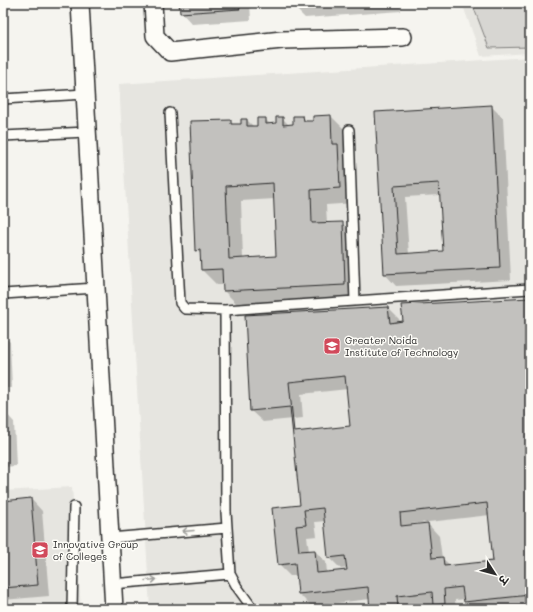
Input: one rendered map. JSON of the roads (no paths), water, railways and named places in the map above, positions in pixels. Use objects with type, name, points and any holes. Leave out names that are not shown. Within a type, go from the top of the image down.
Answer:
[{"type":"street","points":[[80,3],[114,609]]},
{"type":"street","points":[[153,3],[155,36],[170,52],[282,40],[403,38]]},
{"type":"lane","points":[[3,99],[85,94]]},
{"type":"lane","points":[[170,113],[180,303],[189,310],[225,310],[530,289]]},
{"type":"lane","points":[[350,130],[355,301]]},
{"type":"lane","points":[[3,136],[87,132]]},
{"type":"lane","points":[[3,294],[96,288]]},
{"type":"lane","points":[[225,310],[226,512],[230,574],[237,587],[253,609]]},
{"type":"lane","points":[[72,609],[74,507]]},
{"type":"lane","points":[[110,538],[227,528]]},
{"type":"lane","points":[[112,584],[230,574]]},
{"type":"place","name":"Greater Noida Institute of Technology","points":[[332,346]]},
{"type":"place","name":"Innovative Group of Colleges","points":[[40,550]]}]
